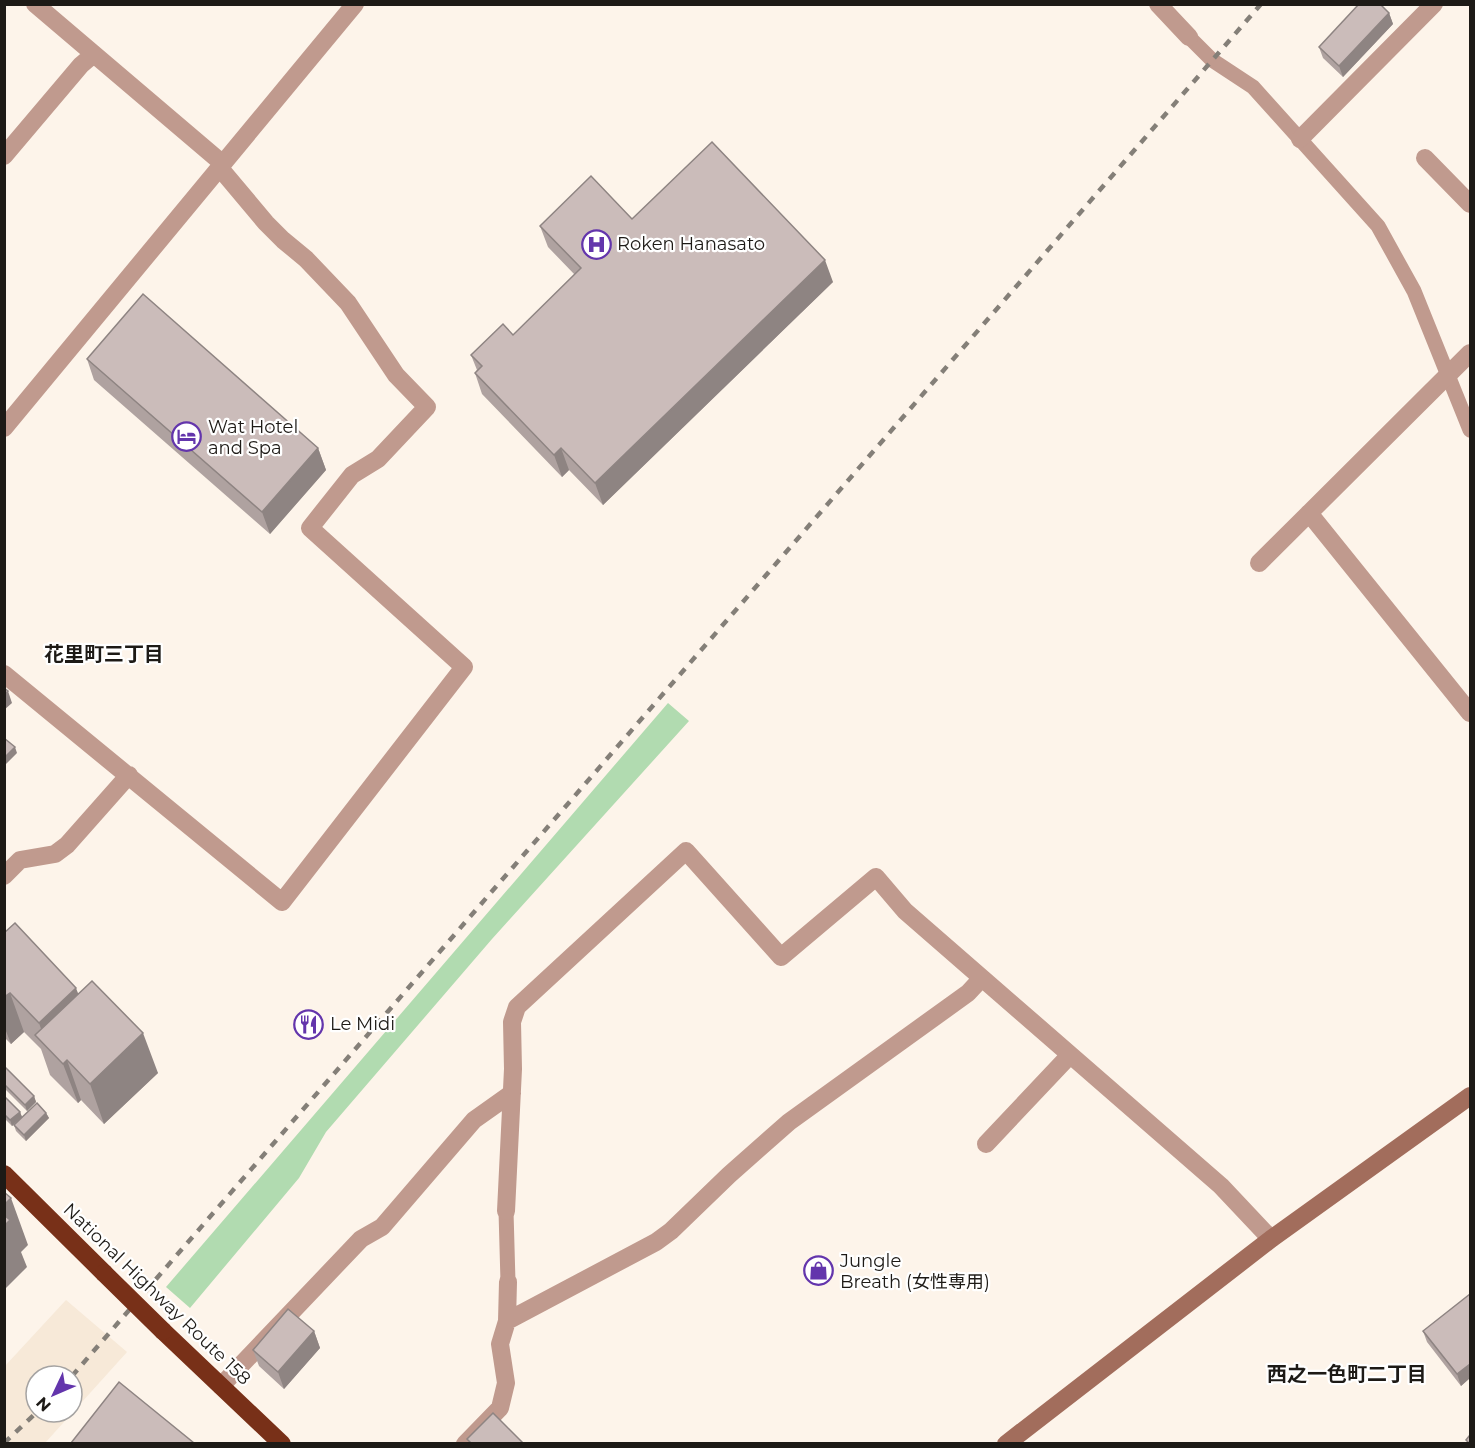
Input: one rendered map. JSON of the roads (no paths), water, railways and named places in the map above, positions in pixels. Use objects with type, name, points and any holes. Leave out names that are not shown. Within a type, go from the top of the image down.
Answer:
[{"type":"highway","name":"National Highway Route 158","points":[[4,1174],[282,1443]]},
{"type":"street","points":[[4,674],[282,902],[465,667],[310,528],[352,475],[378,459],[427,406],[396,375],[348,303],[306,259],[274,231],[221,165],[35,4]]},
{"type":"street","points":[[4,428],[355,4]]},
{"type":"street","points":[[1158,4],[1190,37]]},
{"type":"street","points":[[1300,139],[1434,4]]},
{"type":"street","points":[[4,156],[81,65],[94,54]]},
{"type":"street","points":[[1425,158],[1470,204]]},
{"type":"street","points":[[1259,563],[1470,353]]},
{"type":"street","points":[[1309,513],[1470,713]]},
{"type":"street","points":[[4,876],[20,860],[55,854],[67,845],[129,775]]},
{"type":"street","points":[[506,1211],[512,1093],[512,1022],[516,1007],[686,851],[781,957],[876,877],[905,911],[1221,1186],[1271,1239]]},
{"type":"street","points":[[507,1322],[656,1242],[671,1231],[789,1122],[968,993],[981,979]]},
{"type":"street","points":[[986,1144],[1070,1055]]},
{"type":"street","points":[[221,1386],[361,1239],[382,1227],[474,1120],[512,1093]]},
{"type":"street","points":[[1006,1443],[1271,1239],[1470,1096]]},
{"type":"street","points":[[465,1443],[500,1408],[506,1383],[500,1344],[507,1322],[508,1281]]},
{"type":"lane","points":[[1190,37],[1212,60],[1253,87],[1378,226],[1414,291],[1470,430]]},
{"type":"lane","points":[[506,1211],[508,1281]]},
{"type":"railway","points":[[82,1364],[1261,4]]},
{"type":"railway","points":[[4,1443],[24,1424]]},
{"type":"place","name":"Roken Hanasato","points":[[596,244]]},
{"type":"place","name":"Wat Hotel and Spa","points":[[187,437]]},
{"type":"place","name":"Le Midi","points":[[309,1024]]},
{"type":"place","name":"Jungle Breath (女性専用)","points":[[819,1271]]},
{"type":"district","name":"花里町三丁目","points":[[104,654]]},
{"type":"district","name":"西之一色町二丁目","points":[[1347,1374]]}]
